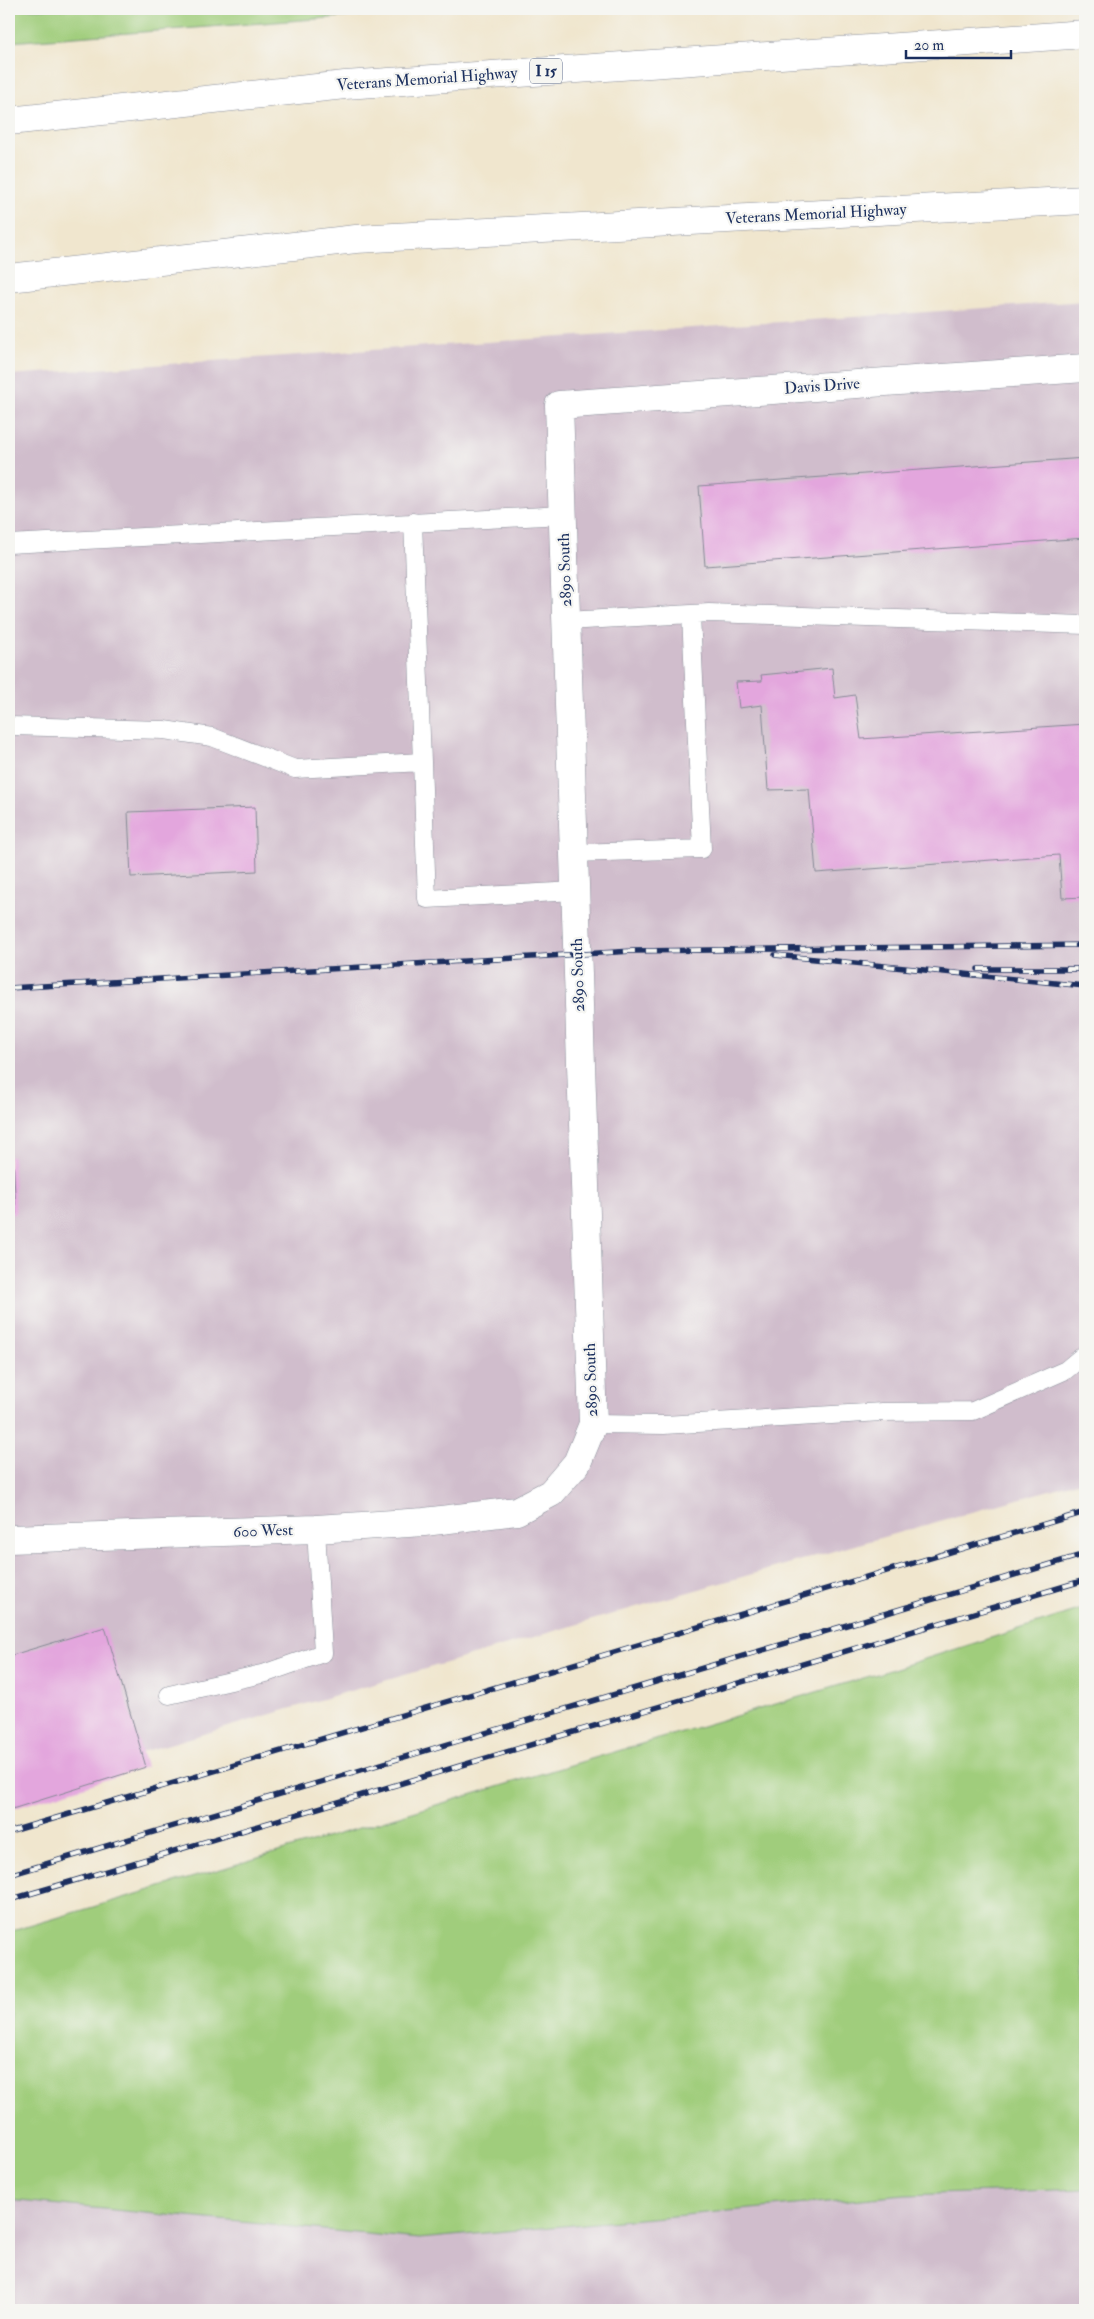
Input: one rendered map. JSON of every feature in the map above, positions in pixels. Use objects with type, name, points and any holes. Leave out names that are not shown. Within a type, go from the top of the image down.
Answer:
[{"type":"main road","name":"Veterans Memorial Highway","points":[[9,121],[345,84],[1085,34]]},
{"type":"main road","name":"Veterans Memorial Highway","points":[[9,278],[356,239],[1085,200]]},
{"type":"main road","name":"Davis Drive","points":[[559,405],[1085,368]]},
{"type":"main road","name":"2890 South","points":[[517,1511],[552,1493],[577,1463],[593,1424],[559,405]]},
{"type":"main road","name":"600 West","points":[[9,1539],[316,1529],[424,1522],[517,1511]]},
{"type":"lane","points":[[9,544],[563,514]]},
{"type":"lane","points":[[413,522],[427,899],[575,891]]},
{"type":"lane","points":[[566,621],[709,613],[1085,625]]},
{"type":"lane","points":[[574,853],[702,849],[691,615]]},
{"type":"lane","points":[[9,726],[164,730],[212,737],[295,769],[422,762]]},
{"type":"lane","points":[[593,1424],[664,1425],[882,1412],[973,1411],[1066,1370],[1085,1354]]},
{"type":"lane","points":[[169,1695],[266,1673],[323,1653],[316,1529]]},
{"type":"shaded area","points":[[1085,301],[1085,1480],[650,1603],[9,1791],[9,375]]},
{"type":"shaded area","points":[[1085,2189],[1085,2310],[9,2310],[9,2191],[905,2195]]},
{"type":"green space","points":[[9,9],[449,9],[9,42]]},
{"type":"green space","points":[[1085,1608],[1085,2189],[905,2195],[419,2239],[9,2200],[9,1932],[887,1671]]},
{"type":"building","points":[[1085,458],[1085,538],[705,566],[699,486]]},
{"type":"building","points":[[832,668],[835,698],[855,695],[861,739],[1085,724],[1085,897],[1062,898],[1059,855],[816,873],[809,789],[768,790],[762,705],[739,708],[736,682],[762,681],[761,675]]},
{"type":"building","points":[[255,807],[257,871],[131,877],[128,812]]},
{"type":"building","points":[[9,1156],[13,1156],[16,1214],[9,1214]]},
{"type":"building","points":[[105,1627],[146,1767],[9,1810],[9,1656]]},
{"type":"railway","points":[[9,988],[633,951],[1085,945]]},
{"type":"railway","points":[[775,955],[1085,986]]},
{"type":"railway","points":[[978,969],[1085,969]]},
{"type":"railway","points":[[9,1832],[1085,1512]]},
{"type":"railway","points":[[9,1875],[1085,1554]]},
{"type":"railway","points":[[9,1900],[1085,1580]]}]
